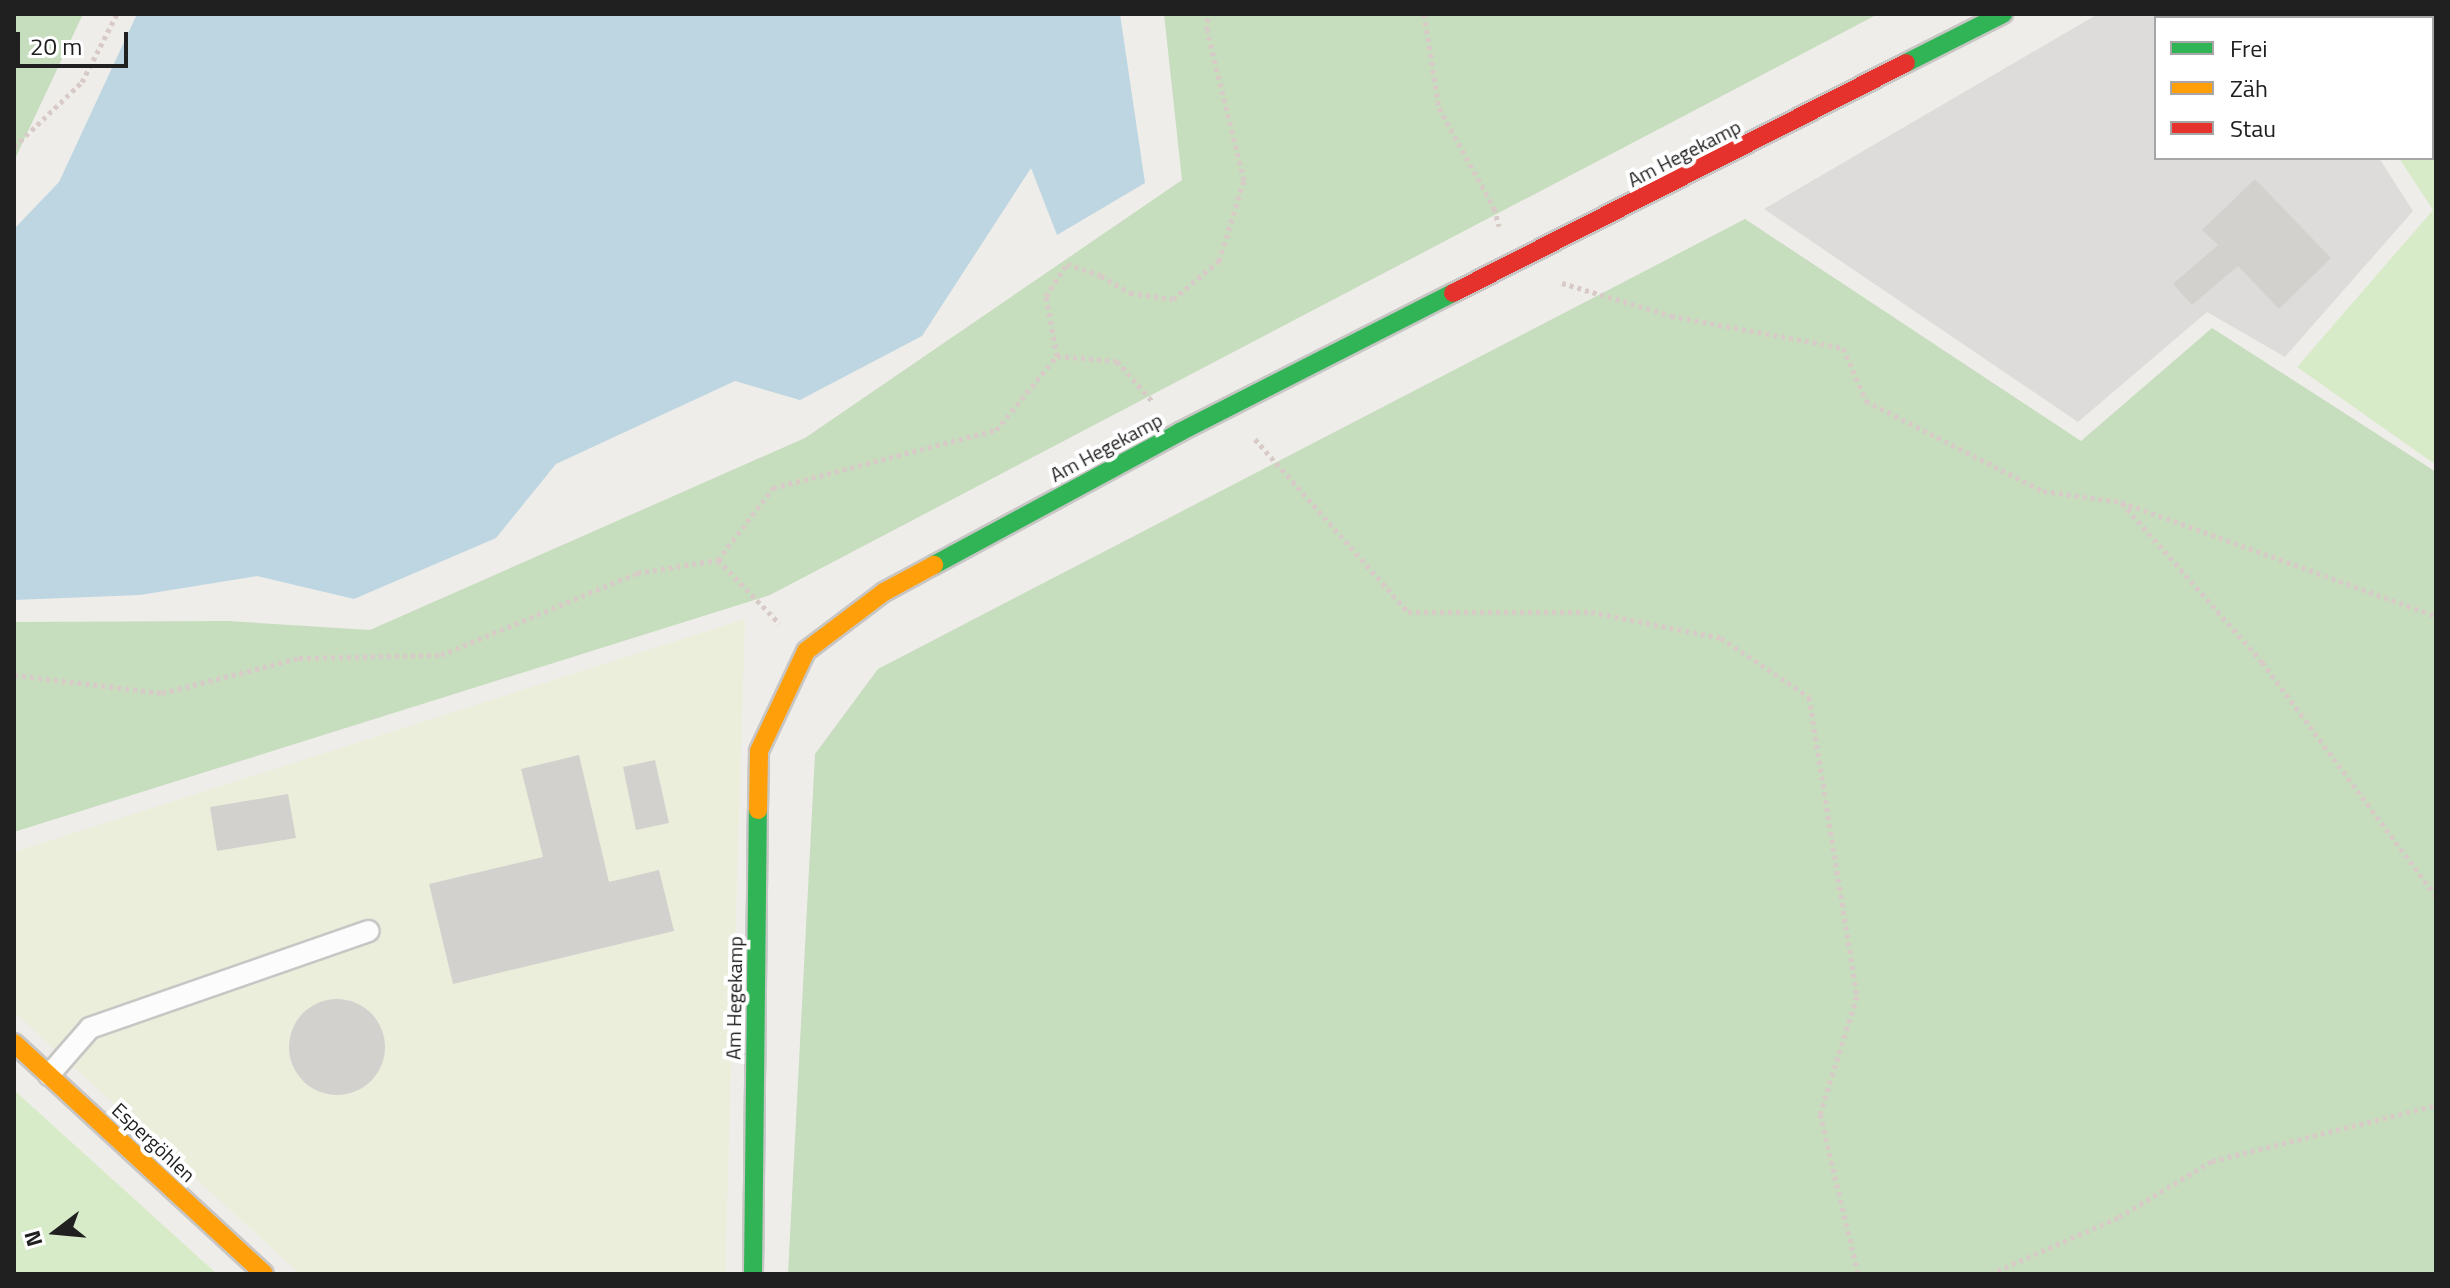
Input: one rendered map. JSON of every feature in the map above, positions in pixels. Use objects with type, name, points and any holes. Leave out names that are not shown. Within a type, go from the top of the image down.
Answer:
[{"type":"street","name":"Am Hegekamp","points":[[753,1274],[759,751],[806,651],[884,592],[1180,432],[2003,14]]},
{"type":"street","name":"Espergöhlen","points":[[14,1043],[264,1274]]},
{"type":"lane","points":[[49,1075],[90,1028],[369,931]]},
{"type":"path","points":[[14,147],[82,82],[117,14]]},
{"type":"path","points":[[14,675],[162,693],[299,658],[441,655],[637,573],[718,560],[773,488],[996,430],[1057,356],[1046,296],[1067,264],[1101,276],[1130,293],[1173,299],[1219,261],[1244,180],[1207,30],[1208,14]]},
{"type":"path","points":[[1424,14],[1439,108],[1494,208],[1509,267],[1671,316],[1843,348],[1866,401],[2043,491],[2121,502],[2436,616]]},
{"type":"path","points":[[1057,356],[1117,361],[1180,432]]},
{"type":"path","points":[[1229,408],[1288,480],[1408,612],[1591,612],[1721,638],[1809,697],[1857,996],[1820,1114],[1858,1274]]},
{"type":"path","points":[[2121,502],[2262,662],[2436,896]]},
{"type":"path","points":[[718,560],[806,651]]},
{"type":"path","points":[[1990,1274],[2119,1217],[2212,1161],[2436,1105]]},
{"type":"shaded area","points":[[2098,14],[2286,14],[2154,16],[2154,160],[2380,160],[2413,211],[2285,357],[2207,312],[2078,422],[1764,209]]},
{"type":"shaded area","points":[[2309,14],[2436,14],[2436,78],[2434,16]]},
{"type":"green space","points":[[14,14],[83,14],[14,161]]},
{"type":"green space","points":[[1164,14],[1878,14],[770,595],[14,832],[14,622],[228,621],[370,630],[805,438],[1182,180]]},
{"type":"green space","points":[[2434,96],[2436,465],[2297,367],[2433,210],[2400,160],[2434,160]]},
{"type":"green space","points":[[1745,219],[2081,441],[2212,328],[2436,472],[2436,1274],[788,1274],[815,754],[878,669]]},
{"type":"green space","points":[[745,619],[725,1274],[300,1274],[14,1012],[14,852]]},
{"type":"green space","points":[[14,1090],[217,1274],[14,1274]]},
{"type":"water","points":[[137,14],[1120,14],[1145,183],[1057,235],[1031,168],[922,336],[800,400],[735,381],[556,464],[496,538],[354,599],[257,576],[140,595],[14,600],[14,229],[59,182]]},
{"type":"building","points":[[2255,179],[2331,258],[2279,309],[2238,266],[2192,305],[2173,284],[2218,245],[2202,230]]},
{"type":"building","points":[[579,755],[609,882],[659,870],[674,931],[453,984],[429,884],[543,857],[521,769]]},
{"type":"building","points":[[655,760],[669,823],[636,830],[623,767]]},
{"type":"building","points":[[288,794],[296,838],[217,851],[210,807]]},
{"type":"building","points":[[337,999],[355,1003],[371,1013],[381,1029],[385,1047],[381,1065],[371,1081],[355,1091],[337,1095],[319,1091],[303,1081],[293,1065],[289,1047],[293,1029],[303,1013],[319,1003]]},
{"type":"traffic: fast","points":[[1906,63],[2003,14]]},
{"type":"traffic: fast","points":[[934,565],[1180,432],[1453,293]]},
{"type":"traffic: fast","points":[[753,1274],[758,810]]},
{"type":"traffic: slow","points":[[758,810],[759,751],[806,651],[884,592],[934,565]]},
{"type":"traffic: slow","points":[[14,1043],[264,1274]]},
{"type":"traffic: jam","points":[[1453,293],[1906,63]]}]
